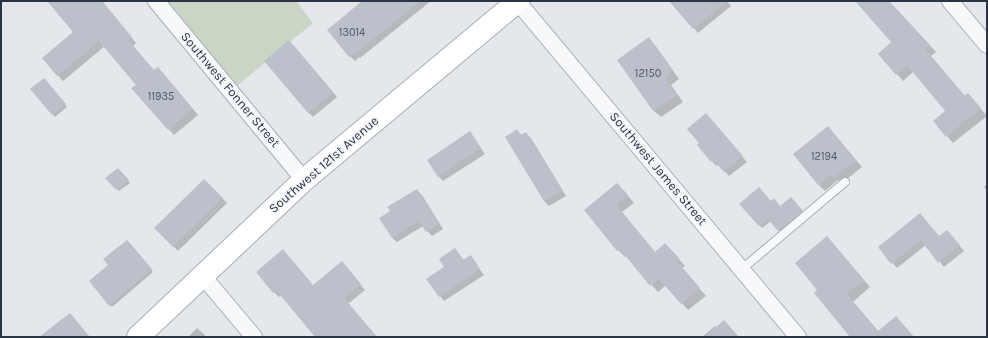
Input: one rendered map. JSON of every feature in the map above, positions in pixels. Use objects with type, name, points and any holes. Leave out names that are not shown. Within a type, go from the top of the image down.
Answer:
[{"type":"main road","name":"Southwest 121st Avenue","points":[[138,337],[304,180],[517,1]]},
{"type":"street","name":"Southwest Fonner Street","points":[[156,1],[304,180]]},
{"type":"street","name":"Southwest James Street","points":[[517,1],[798,337]]},
{"type":"street","points":[[950,1],[987,45]]},
{"type":"street","points":[[202,275],[254,337]]},
{"type":"lane","points":[[742,269],[845,182]]},
{"type":"green space","points":[[167,1],[296,1],[313,23],[237,86]]},
{"type":"building","points":[[47,1],[102,1],[132,37],[128,40],[154,70],[158,67],[193,109],[168,130],[131,88],[136,85],[99,41],[57,76],[42,58],[73,32]]},
{"type":"building","points":[[362,1],[420,1],[355,54],[354,53],[349,57],[327,30]]},
{"type":"building","points":[[669,1],[727,1],[693,29]]},
{"type":"building","points":[[855,1],[889,1],[930,45],[925,49],[964,96],[968,93],[981,108],[946,137],[933,121],[945,111],[907,65],[896,75],[878,54],[891,42]]},
{"type":"building","points":[[649,37],[673,71],[664,78],[677,95],[653,111],[617,60]]},
{"type":"building","points":[[289,40],[333,92],[308,113],[264,61]]},
{"type":"building","points":[[44,78],[66,104],[52,115],[30,89]]},
{"type":"building","points":[[706,113],[743,156],[724,172],[713,160],[711,162],[697,145],[699,143],[687,129]]},
{"type":"building","points":[[828,126],[856,160],[834,178],[831,174],[818,185],[793,154]]},
{"type":"building","points":[[517,129],[521,135],[526,132],[562,191],[544,201],[505,137]]},
{"type":"building","points":[[470,131],[481,148],[438,177],[427,160]]},
{"type":"building","points":[[118,168],[129,180],[116,190],[105,178]]},
{"type":"building","points":[[204,179],[223,198],[173,247],[154,228]]},
{"type":"building","points":[[617,183],[628,195],[616,205],[655,252],[665,243],[679,258],[676,260],[700,288],[681,304],[659,279],[650,286],[620,249],[617,251],[584,210]]},
{"type":"building","points":[[759,187],[771,201],[774,198],[780,206],[791,197],[803,211],[778,231],[768,219],[759,226],[739,204]]},
{"type":"building","points":[[417,189],[439,224],[426,232],[419,221],[392,238],[379,218],[390,211],[387,207]]},
{"type":"building","points":[[920,213],[939,236],[947,230],[960,245],[938,263],[921,240],[891,264],[878,247]]},
{"type":"building","points":[[827,236],[864,280],[847,294],[878,331],[896,316],[914,337],[850,337],[814,293],[817,290],[795,263]]},
{"type":"building","points":[[127,240],[152,269],[109,306],[89,281],[108,265],[103,259]]},
{"type":"building","points":[[455,248],[463,260],[471,255],[480,269],[439,297],[426,279],[444,267],[439,259]]},
{"type":"building","points":[[283,249],[313,285],[342,261],[361,284],[344,298],[377,337],[315,337],[276,290],[273,293],[256,272]]},
{"type":"building","points":[[70,313],[90,337],[39,337]]},
{"type":"building","points":[[724,320],[739,337],[705,337]]}]
